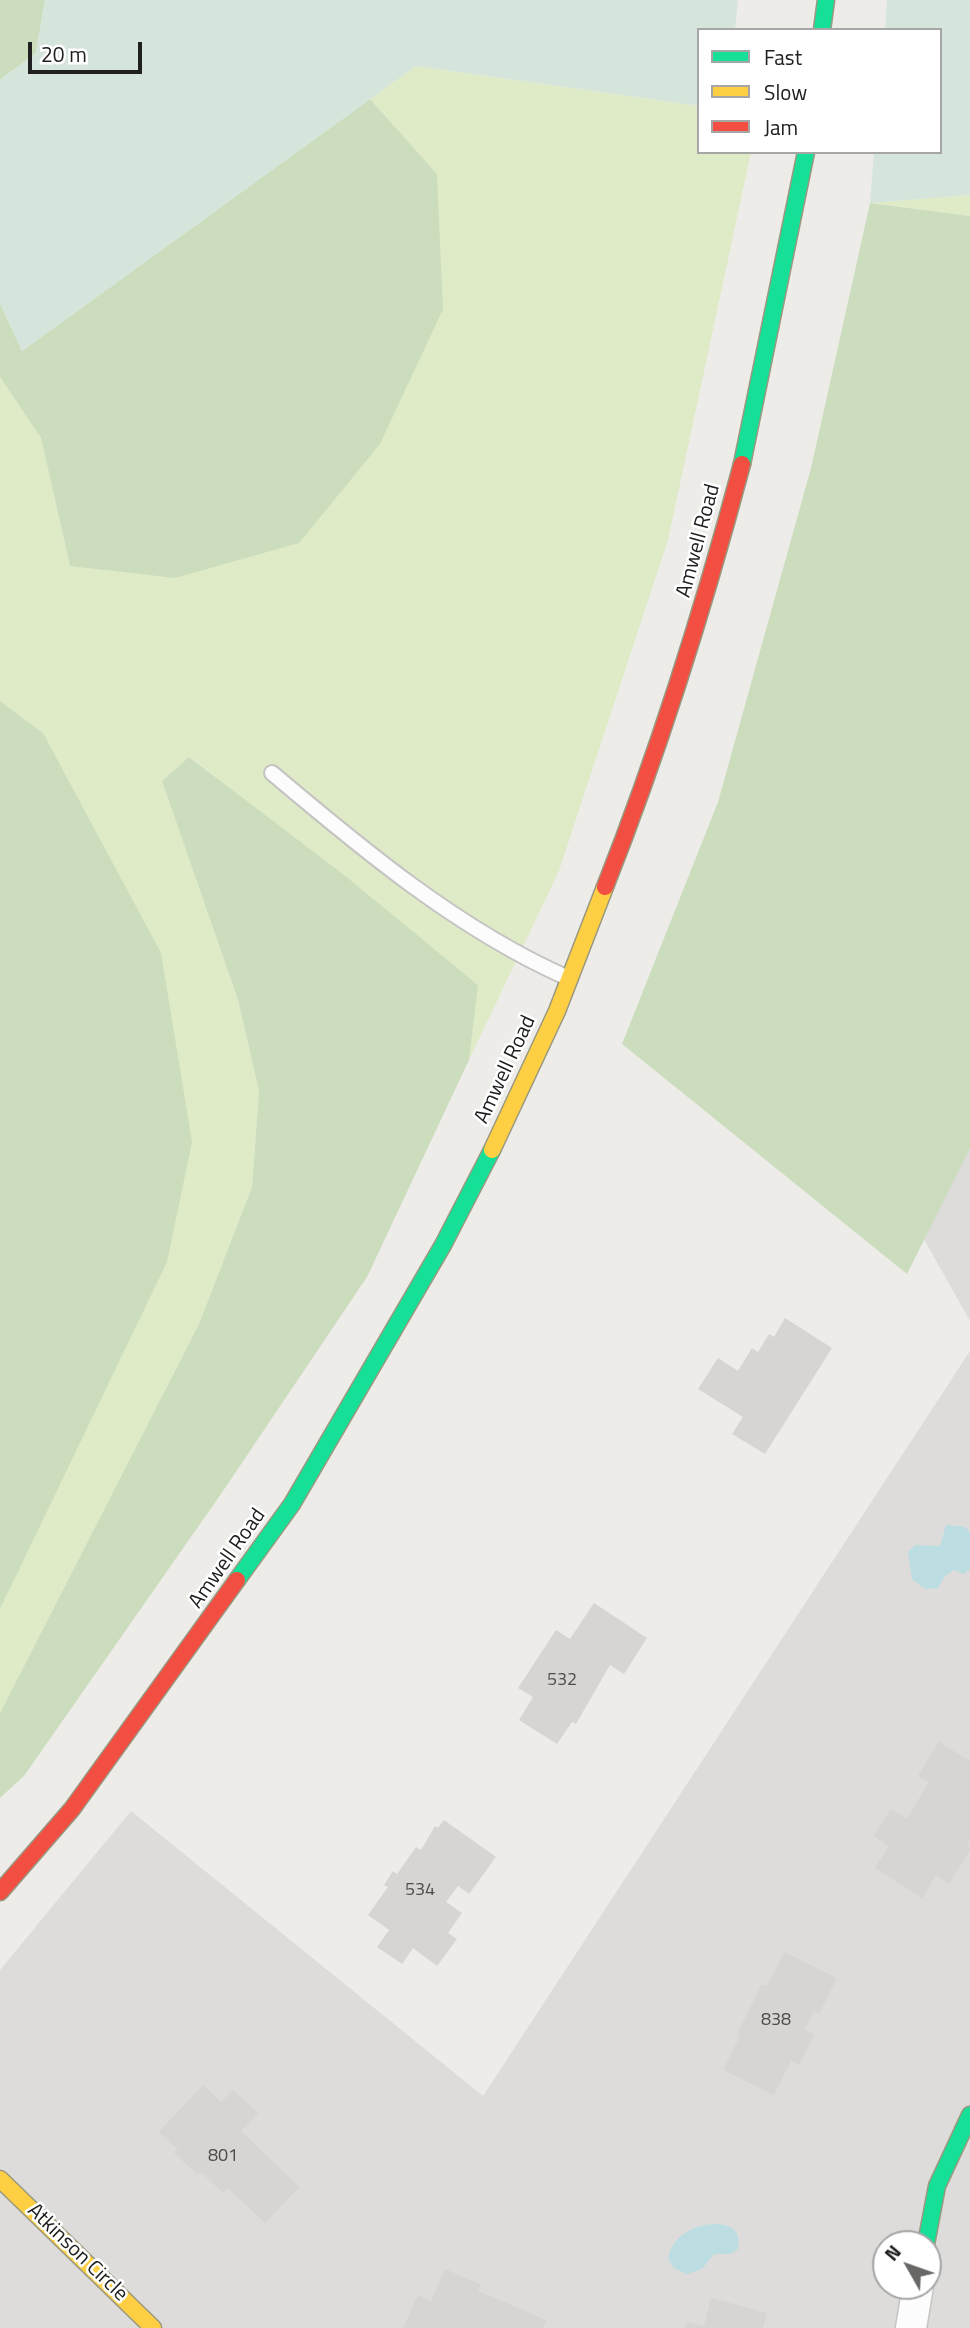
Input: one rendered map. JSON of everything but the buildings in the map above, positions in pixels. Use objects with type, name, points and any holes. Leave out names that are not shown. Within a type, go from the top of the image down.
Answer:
[{"type":"main road","points":[[822,28],[826,0]]},
{"type":"main road","name":"Amwell Road","points":[[0,1892],[72,1809],[292,1504],[443,1245],[485,1164],[569,978],[646,783],[705,602],[751,431],[806,154]]},
{"type":"main road","points":[[929,2230],[937,2186],[970,2115]]},
{"type":"main road","name":"Atkinson Circle","points":[[0,2179],[153,2328]]},
{"type":"street","points":[[911,2328],[916,2300]]},
{"type":"lane","points":[[272,773],[375,859],[527,960],[569,978]]},
{"type":"shaded area","points":[[45,0],[738,0],[735,28],[697,28],[697,106],[416,66],[22,351],[0,303],[0,80],[36,53]]},
{"type":"shaded area","points":[[887,0],[970,0],[970,195],[870,203],[874,154],[942,154],[942,28],[885,28]]},
{"type":"shaded area","points":[[970,1003],[970,1321],[911,1216]]},
{"type":"shaded area","points":[[970,1351],[970,2328],[0,2328],[0,1970],[131,1811],[483,2096]]},
{"type":"green space","points":[[0,0],[45,0],[36,53],[0,80]]},
{"type":"green space","points":[[416,66],[697,106],[697,154],[751,154],[668,540],[559,871],[469,1060],[477,984],[190,757],[162,781],[238,1000],[259,1091],[252,1187],[199,1324],[0,1713],[0,1609],[41,1519],[43,733],[0,701],[0,377],[41,438],[70,566],[437,174],[370,99]]},
{"type":"green space","points":[[370,99],[437,174],[443,309],[380,444],[299,543],[175,578],[70,566],[41,438],[0,377],[0,303],[22,351]]},
{"type":"green space","points":[[970,195],[970,216],[870,203]]},
{"type":"green space","points":[[870,203],[970,216],[970,1148],[907,1274],[622,1044],[718,802],[811,468]]},
{"type":"green space","points":[[0,701],[43,733],[161,953],[192,1142],[167,1262],[0,1609]]},
{"type":"green space","points":[[189,757],[344,875],[478,985],[469,1060],[367,1277],[221,1494],[24,1776],[0,1798],[0,1713],[199,1324],[252,1187],[259,1091],[238,1000],[162,781]]},
{"type":"water","points":[[946,1525],[965,1527],[970,1532],[970,1569],[964,1574],[954,1570],[945,1576],[938,1588],[925,1589],[912,1579],[908,1552],[915,1545],[940,1546]]},
{"type":"water","points":[[718,2224],[735,2231],[738,2249],[731,2254],[714,2254],[702,2269],[687,2274],[674,2268],[668,2259],[680,2237],[693,2228]]},
{"type":"traffic: fast","points":[[822,28],[826,0]]},
{"type":"traffic: fast","points":[[742,464],[806,154]]},
{"type":"traffic: fast","points":[[237,1580],[292,1504],[443,1245],[492,1150]]},
{"type":"traffic: fast","points":[[929,2230],[937,2186],[970,2115]]},
{"type":"traffic: slow","points":[[492,1150],[557,1011],[605,887]]},
{"type":"traffic: slow","points":[[0,2179],[153,2328]]},
{"type":"traffic: jam","points":[[605,887],[680,677],[742,464]]},
{"type":"traffic: jam","points":[[0,1892],[72,1809],[237,1580]]}]
